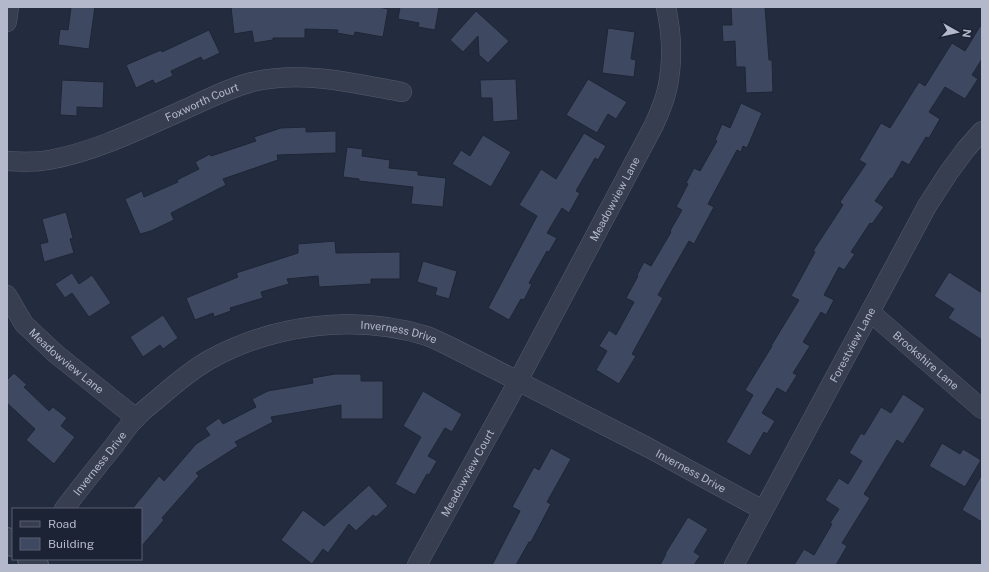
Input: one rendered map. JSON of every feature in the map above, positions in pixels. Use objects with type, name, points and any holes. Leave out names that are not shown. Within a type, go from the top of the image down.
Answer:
[{"type":"street","points":[[7,22],[9,7]]},
{"type":"street","name":"Meadowview Lane","points":[[518,381],[662,108],[668,84],[672,52],[670,26],[666,7]]},
{"type":"street","name":"Foxworth Court","points":[[7,161],[48,160],[99,147],[127,136],[213,96],[233,88],[268,79],[301,76],[319,77],[402,92]]},
{"type":"street","name":"Forestview Lane","points":[[734,565],[927,206],[949,172],[982,131]]},
{"type":"street","name":"Meadowview Lane","points":[[7,295],[24,324],[56,354],[136,418]]},
{"type":"street","name":"Brookshire Lane","points":[[870,312],[982,409]]},
{"type":"street","name":"Inverness Drive","points":[[65,508],[136,418],[174,385],[209,360],[262,337],[316,326],[336,324],[366,325],[402,330],[428,337],[457,350],[649,448],[763,510]]},
{"type":"street","name":"Meadowview Court","points":[[417,565],[518,381]]},
{"type":"building","points":[[71,7],[95,7],[89,49],[58,45],[60,29],[68,30]]},
{"type":"building","points":[[231,7],[378,7],[388,9],[383,37],[355,32],[354,36],[337,33],[338,30],[305,29],[305,38],[273,38],[273,40],[254,43],[252,31],[234,34]]},
{"type":"building","points":[[400,7],[439,7],[435,30],[418,27],[419,23],[398,19]]},
{"type":"building","points":[[731,7],[765,7],[769,60],[772,60],[773,92],[746,93],[745,67],[736,67],[735,41],[723,42],[722,25],[732,25]]},
{"type":"building","points":[[476,11],[509,41],[488,63],[479,55],[478,36],[463,52],[450,40]]},
{"type":"building","points":[[982,23],[982,59],[972,75],[978,79],[965,99],[945,87],[929,112],[940,119],[929,138],[926,137],[909,165],[902,161],[892,179],[891,178],[875,201],[884,207],[872,224],[870,223],[851,252],[855,254],[844,270],[839,267],[824,295],[834,300],[826,315],[821,312],[803,342],[810,346],[793,373],[797,375],[786,393],[777,388],[762,413],[775,421],[767,434],[764,432],[750,456],[726,442],[753,395],[745,390],[799,300],[791,296],[815,252],[813,251],[843,205],[840,202],[866,164],[859,160],[881,123],[890,128],[919,82],[925,86],[952,43],[965,51]]},
{"type":"building","points":[[608,28],[635,32],[631,59],[636,60],[634,77],[602,73]]},
{"type":"building","points":[[209,30],[220,53],[203,61],[201,57],[171,71],[173,76],[155,84],[153,80],[136,88],[126,65],[161,50],[162,52]]},
{"type":"building","points":[[516,79],[518,120],[493,122],[492,98],[481,98],[480,80]]},
{"type":"building","points":[[588,79],[627,102],[616,119],[608,114],[597,133],[566,115]]},
{"type":"building","points":[[62,80],[104,82],[103,108],[77,107],[77,116],[60,115]]},
{"type":"building","points":[[741,103],[762,113],[747,148],[743,146],[741,152],[737,150],[708,204],[714,207],[694,244],[689,241],[658,295],[663,298],[632,354],[636,356],[619,384],[596,370],[607,351],[599,346],[609,330],[616,335],[634,302],[626,298],[638,276],[637,275],[644,262],[651,266],[682,210],[676,207],[688,184],[686,183],[694,168],[700,171],[717,141],[715,140],[722,124],[730,128]]},
{"type":"building","points":[[306,127],[306,132],[336,131],[336,153],[277,155],[278,160],[223,179],[226,185],[171,213],[174,220],[151,231],[140,234],[125,199],[142,191],[144,197],[178,182],[177,180],[199,169],[195,162],[210,154],[211,156],[256,141],[254,137],[281,128]]},
{"type":"building","points":[[584,133],[606,146],[598,160],[595,158],[576,191],[580,193],[569,213],[562,208],[547,233],[557,238],[549,252],[547,251],[529,283],[532,284],[524,300],[521,299],[509,320],[488,308],[537,216],[519,205],[541,169],[556,179]]},
{"type":"building","points":[[483,135],[511,152],[491,187],[452,164],[461,150],[470,156]]},
{"type":"building","points":[[347,147],[363,149],[362,156],[390,160],[389,168],[418,171],[418,175],[446,178],[443,207],[411,204],[413,187],[359,181],[359,179],[343,177]]},
{"type":"building","points":[[66,212],[73,238],[70,239],[74,253],[44,262],[40,244],[48,242],[42,219]]},
{"type":"building","points":[[335,241],[336,253],[400,252],[400,279],[371,279],[371,284],[319,287],[318,276],[287,279],[289,284],[261,292],[263,298],[230,308],[231,311],[214,317],[213,313],[195,320],[186,298],[238,277],[236,273],[298,253],[298,244]]},
{"type":"building","points":[[423,261],[457,271],[449,299],[435,295],[437,288],[417,282]]},
{"type":"building","points":[[949,272],[982,293],[982,340],[948,318],[954,309],[934,296]]},
{"type":"building","points":[[72,273],[79,284],[92,275],[111,303],[89,317],[72,293],[65,298],[55,284]]},
{"type":"building","points":[[163,315],[178,338],[163,349],[160,345],[143,357],[130,337]]},
{"type":"building","points":[[14,373],[27,385],[24,387],[49,411],[53,407],[67,418],[61,426],[75,437],[54,464],[26,440],[35,429],[7,403],[7,380]]},
{"type":"building","points":[[335,374],[361,374],[361,381],[383,381],[383,419],[341,419],[341,405],[271,417],[273,422],[235,442],[238,446],[196,473],[199,476],[162,518],[164,520],[142,546],[142,508],[133,508],[159,476],[164,481],[196,444],[210,435],[205,428],[219,418],[223,424],[256,407],[252,399],[268,391],[313,383],[312,378]]},
{"type":"building","points":[[423,391],[462,414],[452,432],[445,428],[428,456],[437,461],[429,475],[427,474],[415,495],[395,484],[421,437],[403,426]]},
{"type":"building","points":[[903,394],[925,409],[903,444],[897,440],[864,494],[870,498],[842,543],[847,546],[836,565],[794,565],[804,549],[814,555],[832,524],[830,523],[839,509],[825,500],[839,478],[848,484],[862,461],[849,453],[861,433],[864,435],[881,407],[891,413]]},
{"type":"building","points":[[942,443],[960,454],[963,449],[981,460],[965,487],[929,466]]},
{"type":"building","points":[[551,448],[571,459],[547,502],[551,504],[531,542],[529,542],[516,565],[492,565],[520,511],[512,507],[534,467],[539,470]]},
{"type":"building","points":[[982,474],[982,522],[962,510]]},
{"type":"building","points":[[369,485],[388,506],[376,517],[373,515],[356,531],[349,524],[328,553],[323,549],[312,564],[281,540],[303,510],[324,526]]},
{"type":"building","points":[[688,517],[708,529],[694,552],[700,556],[694,565],[660,565],[665,554]]}]
